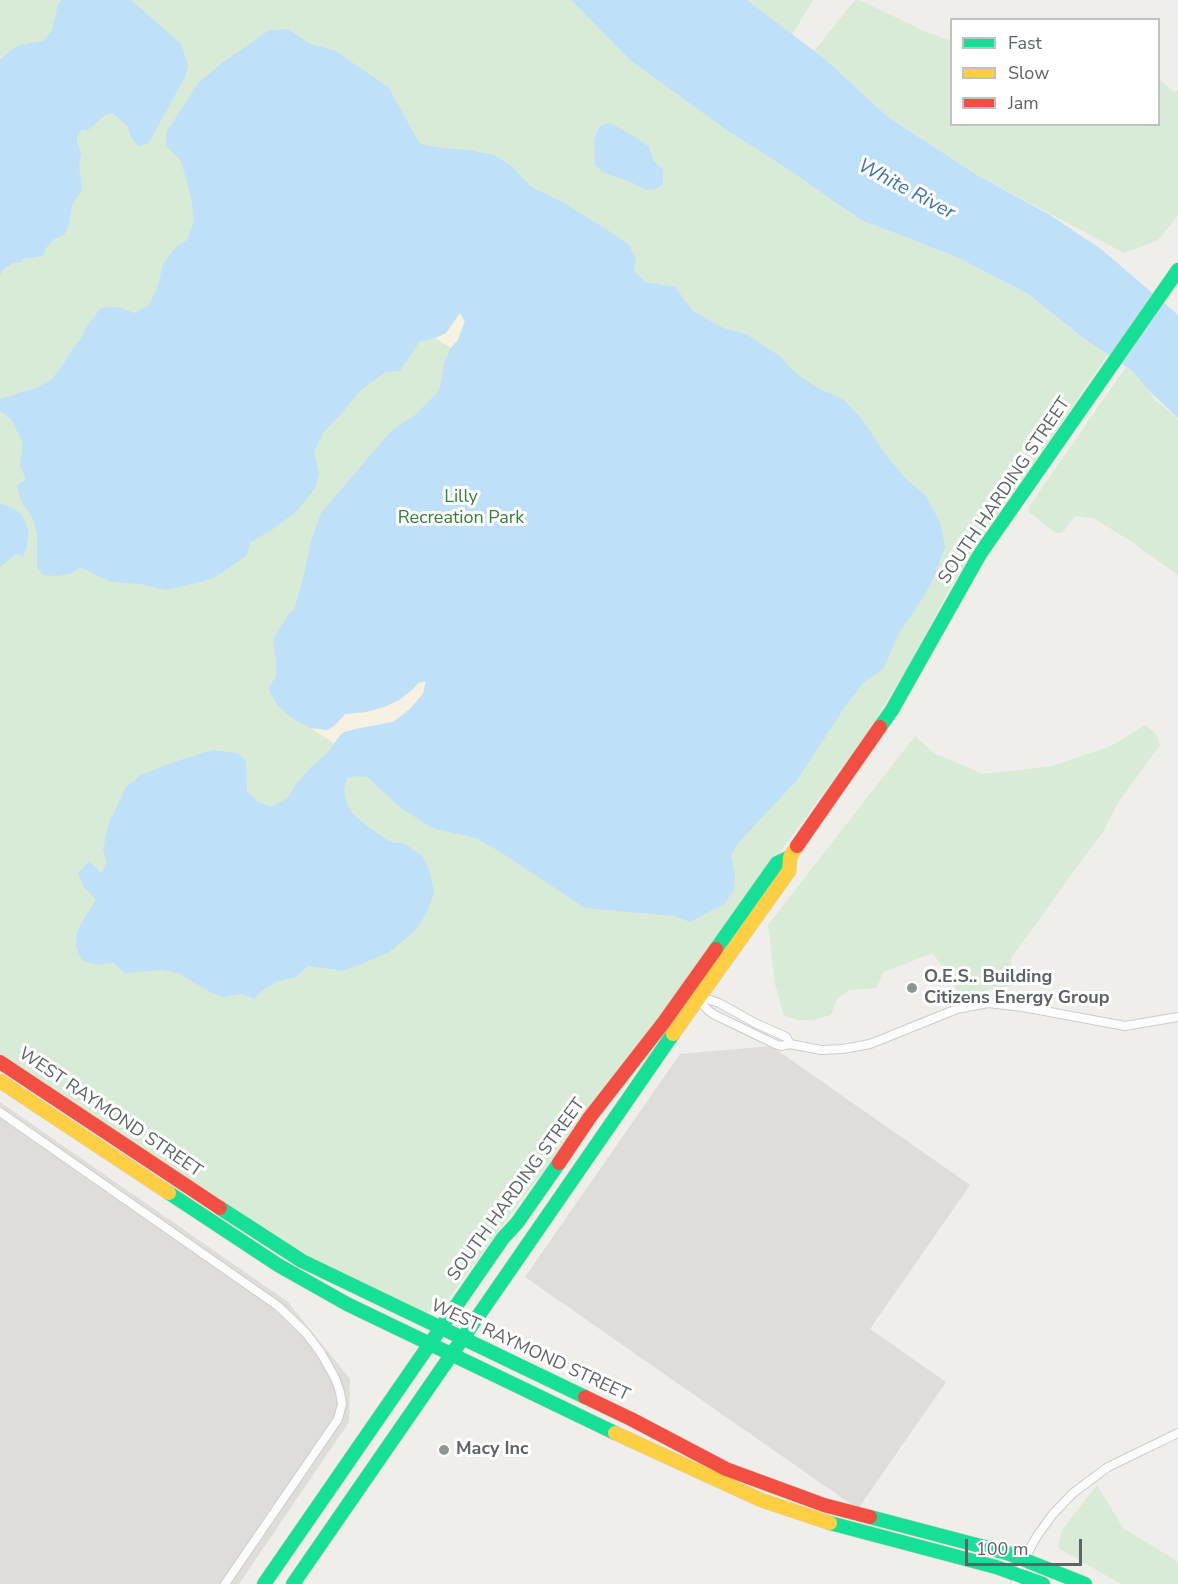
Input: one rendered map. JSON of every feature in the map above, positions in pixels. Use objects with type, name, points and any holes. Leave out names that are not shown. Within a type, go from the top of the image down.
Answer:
[{"type":"main road","name":"SOUTH HARDING STREET","points":[[296,1580],[558,1198],[789,871],[790,857],[876,735],[917,668],[955,597],[1000,525],[1178,270]]},
{"type":"main road","name":"SOUTH HARDING STREET","points":[[264,1584],[503,1238],[517,1223],[590,1117],[664,1022],[777,862],[790,857]]},
{"type":"main road","name":"WEST RAYMOND STREET","points":[[0,1062],[279,1247],[325,1273],[631,1419],[726,1469],[834,1508],[994,1549],[1020,1571],[1043,1584]]},
{"type":"main road","name":"WEST RAYMOND STREET","points":[[0,1081],[278,1265],[347,1304],[640,1445],[761,1500],[830,1523],[986,1564],[1085,1584]]},
{"type":"main road","points":[[543,1185],[558,1198]]},
{"type":"main road","points":[[278,1563],[296,1580]]},
{"type":"street","points":[[686,991],[698,999],[719,1003],[786,1037],[790,1044],[821,1050],[859,1047],[957,1009],[988,1004],[1023,1006],[1125,1026],[1178,1017]]},
{"type":"street","points":[[0,1112],[278,1306],[306,1333],[335,1378],[342,1404],[338,1419],[225,1584]]},
{"type":"street","points":[[1020,1571],[1044,1526],[1079,1488],[1108,1467],[1178,1433]]},
{"type":"shaded area","points":[[771,1046],[970,1185],[870,1329],[946,1382],[858,1509],[525,1277],[680,1054]]},
{"type":"shaded area","points":[[0,1102],[288,1302],[350,1379],[349,1422],[239,1584],[0,1584]]},
{"type":"green space","name":"Lilly Recreation Park","points":[[0,0],[571,0],[631,61],[725,129],[861,220],[957,257],[1028,294],[1082,337],[1108,354],[951,586],[907,669],[842,768],[677,995],[441,1309],[426,1312],[314,1259],[272,1234],[0,1053]]},
{"type":"green space","points":[[747,0],[813,0],[792,35]]},
{"type":"green space","points":[[855,0],[950,41],[950,126],[1160,126],[1160,80],[1173,91],[1178,91],[1178,216],[1158,240],[1124,253],[977,175],[888,117],[814,51]]},
{"type":"green space","points":[[1126,367],[1134,372],[1155,400],[1178,419],[1178,575],[1095,519],[1075,516],[1062,533],[1056,533],[1029,512],[1030,505]]},
{"type":"green space","points":[[1145,725],[1156,734],[1160,745],[1118,803],[1104,830],[1011,958],[1011,986],[961,996],[933,953],[884,972],[876,988],[849,990],[837,999],[831,1015],[813,1020],[798,1020],[784,1016],[775,984],[768,925],[915,736],[934,753],[983,774],[1052,766],[1111,746]]},
{"type":"green space","points":[[1097,1485],[1123,1528],[1178,1562],[1178,1584],[1121,1584],[1058,1548],[1062,1530]]},
{"type":"sand","points":[[459,312],[465,321],[458,340],[451,348],[435,338],[446,333]]},
{"type":"sand","points":[[426,680],[423,694],[409,710],[393,722],[342,733],[334,744],[311,728],[328,730],[345,714],[384,707],[399,700],[417,683]]},
{"type":"water","points":[[62,0],[131,0],[181,44],[188,65],[186,75],[148,144],[138,146],[131,137],[127,125],[112,113],[105,115],[88,130],[82,129],[77,137],[77,143],[81,153],[79,166],[82,190],[72,205],[69,225],[64,235],[54,239],[46,248],[43,256],[22,259],[21,263],[14,262],[0,275],[0,60],[19,45],[43,41],[52,30],[58,4]]},
{"type":"water","name":"White River","points":[[571,0],[747,0],[826,60],[888,117],[977,175],[1050,215],[1101,249],[1178,315],[1178,418],[1147,389],[1134,372],[1082,337],[1028,294],[957,257],[861,220],[725,129],[631,61]]},
{"type":"water","points":[[288,29],[310,44],[334,50],[388,87],[420,144],[494,155],[513,167],[530,186],[564,203],[629,245],[636,260],[634,271],[645,282],[675,287],[693,311],[723,328],[746,334],[781,357],[795,373],[816,387],[844,400],[861,418],[886,455],[906,479],[925,495],[940,522],[945,547],[935,575],[898,635],[883,669],[863,683],[797,780],[738,843],[731,856],[735,874],[734,890],[724,904],[690,922],[674,916],[585,908],[476,838],[432,828],[401,808],[367,777],[357,776],[347,778],[344,789],[346,801],[352,813],[390,842],[405,844],[422,856],[430,872],[434,892],[428,910],[416,930],[388,953],[344,971],[308,966],[296,977],[278,981],[261,991],[254,999],[242,994],[223,997],[178,973],[162,970],[125,973],[113,963],[96,965],[81,959],[76,946],[77,932],[96,900],[83,886],[78,873],[89,861],[101,873],[107,864],[103,850],[108,825],[126,787],[141,775],[213,750],[238,753],[246,762],[247,791],[258,802],[271,807],[288,798],[296,784],[329,751],[342,733],[393,722],[409,710],[423,694],[426,681],[418,683],[399,700],[384,707],[345,714],[328,730],[311,728],[293,719],[277,705],[268,688],[276,677],[273,640],[289,613],[294,610],[311,541],[321,513],[392,430],[415,415],[439,391],[445,360],[458,340],[465,321],[460,313],[446,333],[419,342],[400,371],[385,372],[360,391],[323,433],[314,452],[319,473],[316,487],[296,512],[251,542],[246,556],[217,576],[166,590],[140,584],[111,582],[80,567],[70,574],[43,575],[37,567],[37,534],[32,517],[21,501],[17,485],[26,479],[20,466],[23,443],[11,419],[0,411],[0,399],[36,388],[52,379],[101,308],[117,307],[135,313],[148,306],[157,289],[163,264],[176,247],[187,240],[194,222],[191,197],[181,161],[167,147],[166,133],[199,82],[268,31]]},
{"type":"water","points":[[610,123],[649,147],[653,160],[663,170],[663,184],[656,189],[646,190],[602,172],[595,164],[594,140],[600,126]]},
{"type":"water","points":[[0,503],[22,515],[29,532],[23,556],[16,554],[0,567]]},
{"type":"traffic: fast","points":[[880,727],[892,710],[980,554],[1178,270]]},
{"type":"traffic: fast","points":[[716,949],[777,863],[790,857]]},
{"type":"traffic: fast","points":[[293,1584],[673,1034]]},
{"type":"traffic: fast","points":[[264,1584],[503,1238],[517,1223],[559,1163]]},
{"type":"traffic: fast","points":[[169,1193],[278,1265],[347,1304],[615,1433]]},
{"type":"traffic: fast","points":[[220,1208],[302,1261],[585,1397]]},
{"type":"traffic: fast","points":[[870,1517],[1007,1553],[1085,1584]]},
{"type":"traffic: fast","points":[[830,1523],[996,1567],[1043,1584]]},
{"type":"traffic: slow","points":[[673,1034],[789,871],[790,857],[797,846]]},
{"type":"traffic: slow","points":[[0,1081],[169,1193]]},
{"type":"traffic: slow","points":[[615,1433],[761,1500],[830,1523]]},
{"type":"traffic: jam","points":[[797,846],[880,727]]},
{"type":"traffic: jam","points":[[559,1163],[590,1117],[664,1022],[716,949]]},
{"type":"traffic: jam","points":[[0,1062],[220,1208]]},
{"type":"traffic: jam","points":[[585,1397],[726,1469],[824,1505],[870,1517]]},
{"type":"place","name":"O.E.S.. Building Citizens Energy Group","points":[[912,988]]},
{"type":"place","name":"Macy Inc","points":[[444,1450]]}]
